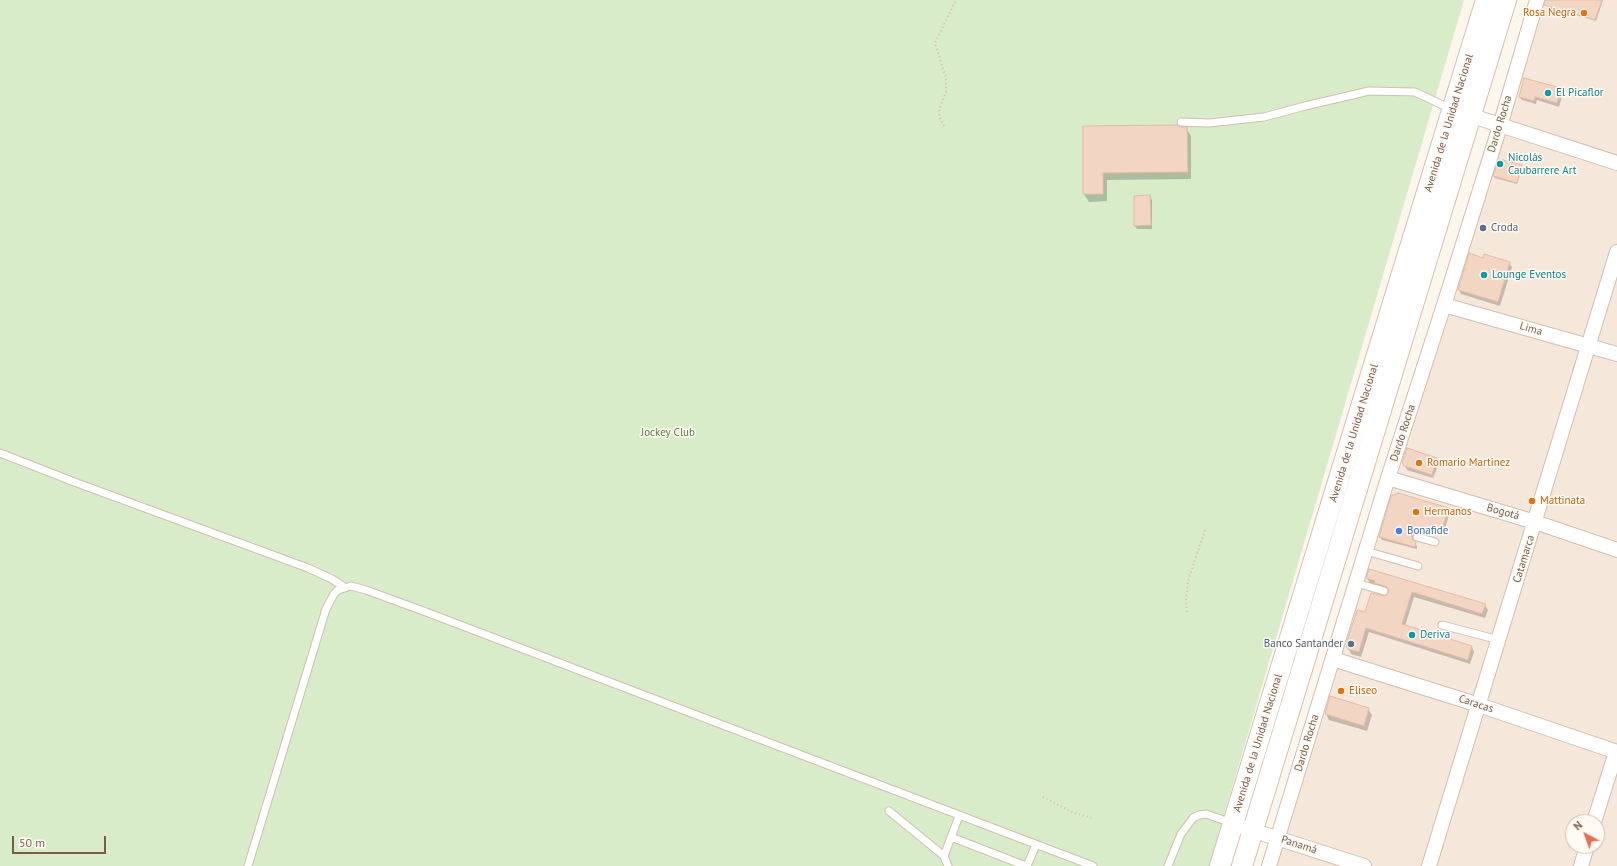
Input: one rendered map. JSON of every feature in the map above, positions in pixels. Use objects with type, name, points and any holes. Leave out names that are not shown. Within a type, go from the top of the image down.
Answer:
[{"type":"main road","name":"Avenida de la Unidad Nacional","points":[[1242,866],[1254,831],[1462,113],[1486,0]]},
{"type":"main road","name":"Avenida de la Unidad Nacional","points":[[1220,866],[1462,113],[1506,0]]},
{"type":"street","name":"Dardo Rocha","points":[[1269,866],[1366,551],[1377,524],[1388,478],[1500,126],[1537,0]]},
{"type":"street","points":[[1462,113],[1617,163]]},
{"type":"street","name":"Catamarca","points":[[1429,866],[1617,252]]},
{"type":"street","name":"Lima","points":[[1444,305],[1617,354]]},
{"type":"street","name":"Bogotá","points":[[1388,478],[1535,522],[1617,550]]},
{"type":"street","name":"Caracas","points":[[1333,659],[1479,705],[1616,752]]},
{"type":"street","points":[[1597,814],[1616,752]]},
{"type":"street","name":"Panamá","points":[[1233,824],[1364,866]]},
{"type":"street","points":[[1581,866],[1585,854]]},
{"type":"lane","points":[[1181,122],[1208,123],[1264,118],[1305,106],[1369,91],[1415,92],[1462,113]]},
{"type":"lane","points":[[0,453],[308,568],[332,579],[344,587]]},
{"type":"lane","points":[[1417,537],[1435,542]]},
{"type":"lane","points":[[1366,551],[1418,566]]},
{"type":"lane","points":[[1356,583],[1384,590]]},
{"type":"lane","points":[[248,866],[326,609],[334,594],[344,587],[351,586],[426,612],[1093,866]]},
{"type":"lane","points":[[1442,625],[1499,640]]},
{"type":"lane","points":[[889,811],[944,856],[948,866]]},
{"type":"lane","points":[[1168,866],[1181,834],[1193,818],[1206,814],[1233,824]]},
{"type":"lane","points":[[944,856],[959,816]]},
{"type":"lane","points":[[951,837],[1027,866],[1036,845]]},
{"type":"path","points":[[944,126],[940,118],[939,110],[946,92],[946,78],[934,43],[956,0]]},
{"type":"path","points":[[1187,612],[1186,600],[1188,581],[1205,530]]},
{"type":"path","points":[[1043,797],[1074,813],[1092,818]]},
{"type":"shaded area","points":[[1545,0],[1617,0],[1617,866],[1276,866]]},
{"type":"green space","name":"Jockey Club","points":[[0,0],[1464,0],[1209,866],[0,866]]},
{"type":"building","name":"Rosa Negra","points":[[1545,0],[1602,0],[1595,20],[1544,5]]},
{"type":"building","points":[[1524,78],[1561,88],[1557,103],[1535,97],[1534,101],[1519,97]]},
{"type":"building","points":[[1177,125],[1180,127],[1187,127],[1188,172],[1103,173],[1103,194],[1083,194],[1083,126]]},
{"type":"building","points":[[1499,159],[1522,165],[1517,183],[1493,176]]},
{"type":"building","points":[[1150,195],[1151,225],[1134,226],[1134,196]]},
{"type":"building","name":"Lounge Eventos","points":[[1469,253],[1483,258],[1484,254],[1510,262],[1498,302],[1458,290]]},
{"type":"building","name":"Romario Martinez","points":[[1407,448],[1437,458],[1432,475],[1404,466],[1402,462]]},
{"type":"building","name":"Hermanos","points":[[1398,493],[1449,508],[1441,533],[1420,526],[1419,532],[1414,533],[1412,536],[1413,540],[1416,542],[1415,547],[1379,537],[1391,496]]},
{"type":"building","points":[[1369,569],[1486,604],[1482,614],[1412,592],[1402,624],[1472,646],[1468,660],[1366,628],[1359,652],[1348,649],[1346,645],[1357,610],[1365,612],[1371,593],[1385,596],[1389,592],[1387,587],[1374,583],[1375,581],[1366,578]]},
{"type":"building","points":[[1330,696],[1369,708],[1364,726],[1325,714]]},
{"type":"place","name":"Rosa Negra","points":[[1584,13]]},
{"type":"place","name":"El Picaflor","points":[[1548,93]]},
{"type":"place","name":"Nicolás Caubarrere Art","points":[[1500,164]]},
{"type":"place","name":"Croda","points":[[1483,228]]},
{"type":"place","name":"Lounge Eventos","points":[[1484,275]]},
{"type":"place","name":"Romario Martinez","points":[[1419,463]]},
{"type":"place","name":"Mattinata","points":[[1532,501]]},
{"type":"place","name":"Hermanos","points":[[1416,512]]},
{"type":"place","name":"Bonafide","points":[[1399,531]]},
{"type":"place","name":"Deriva","points":[[1412,635]]},
{"type":"place","name":"Banco Santander","points":[[1351,644]]},
{"type":"place","name":"Eliseo","points":[[1341,691]]}]
